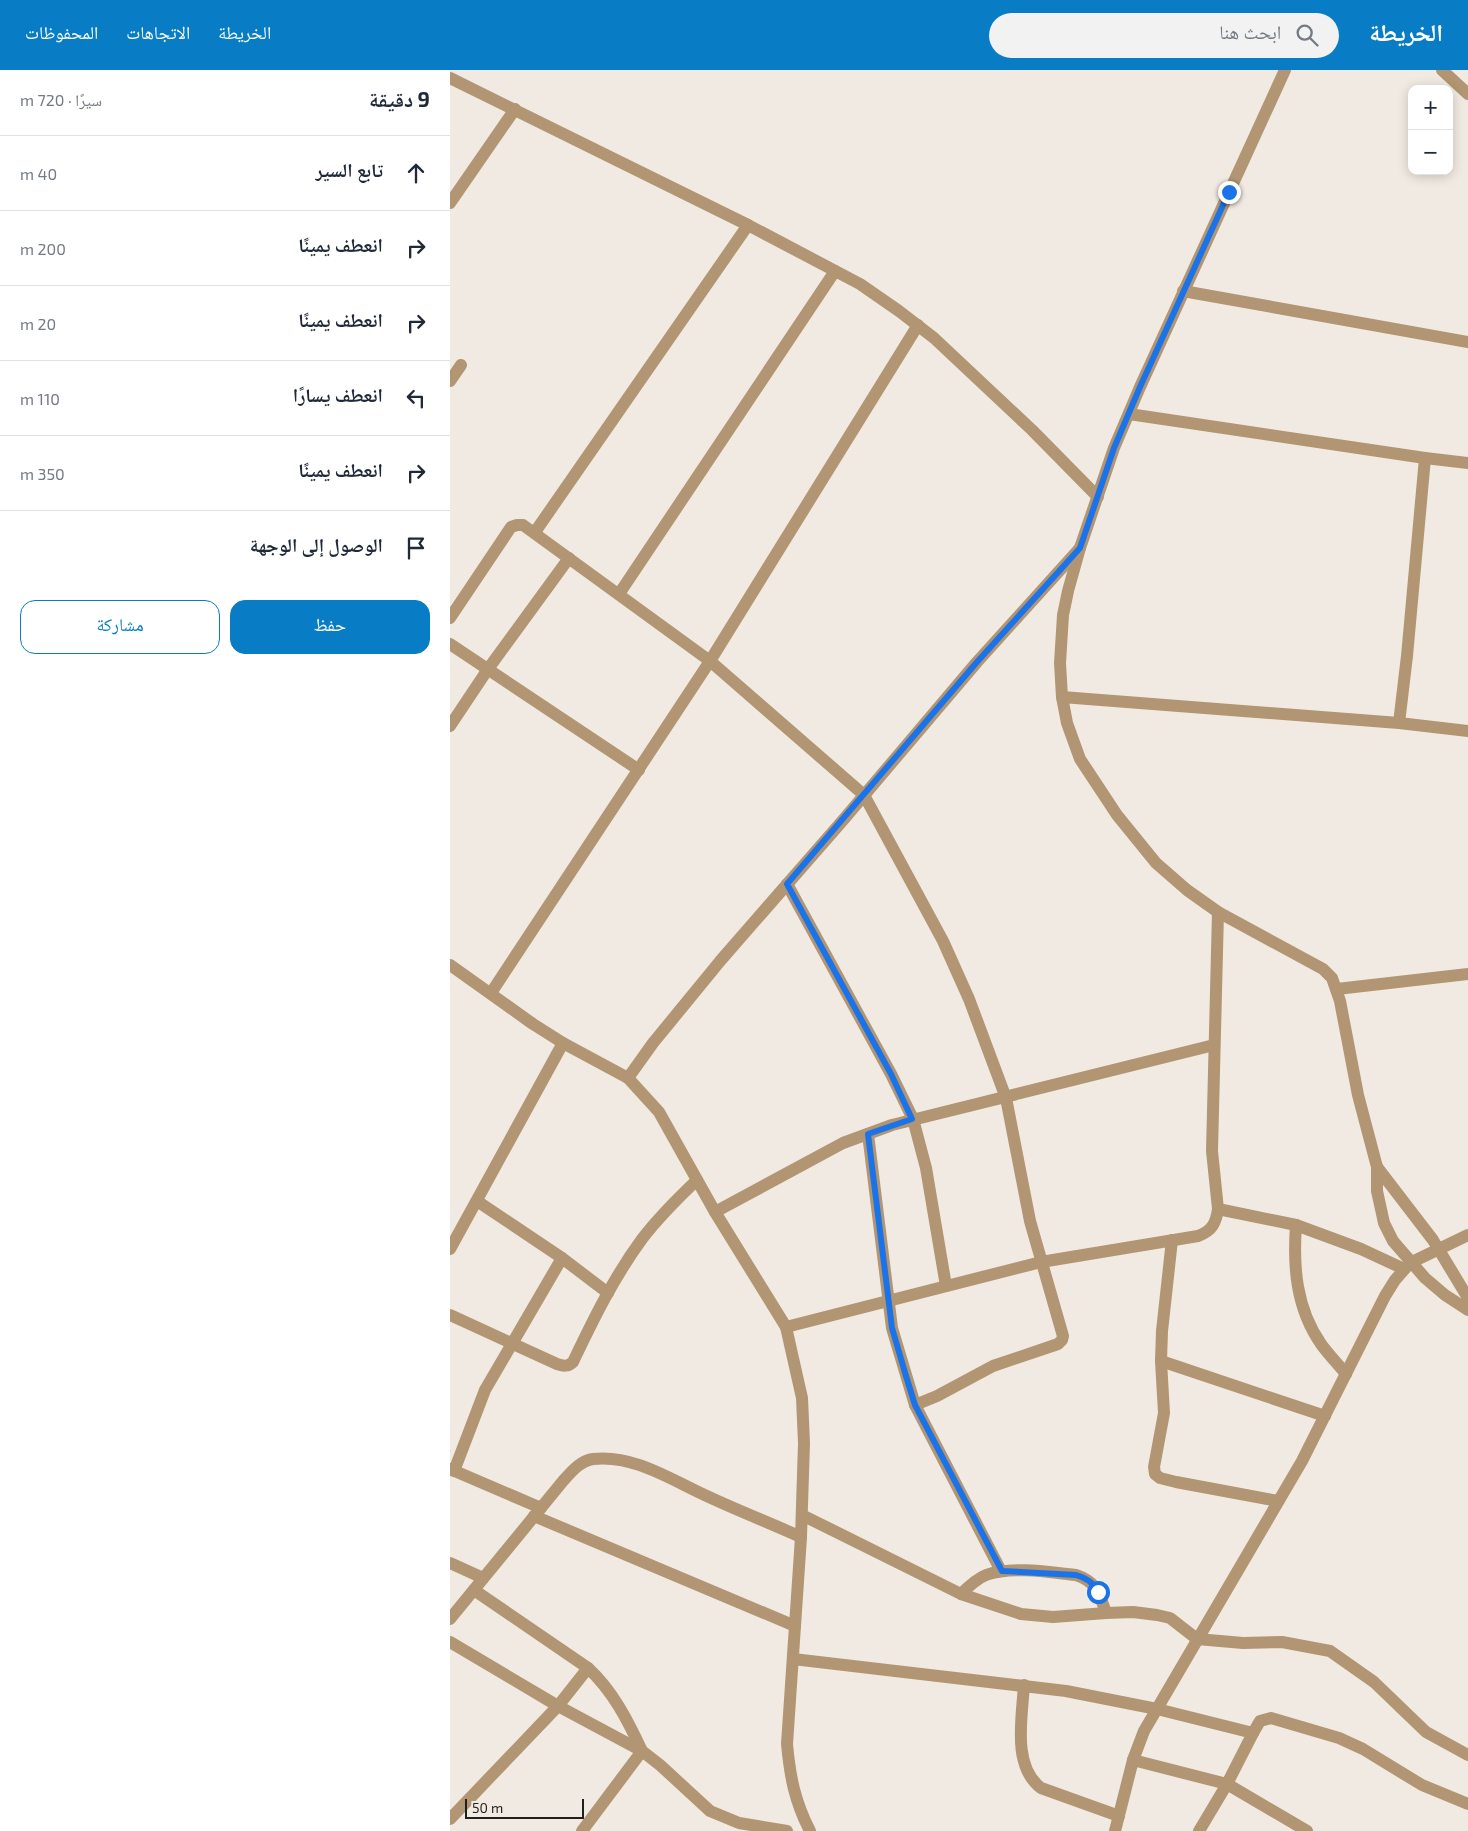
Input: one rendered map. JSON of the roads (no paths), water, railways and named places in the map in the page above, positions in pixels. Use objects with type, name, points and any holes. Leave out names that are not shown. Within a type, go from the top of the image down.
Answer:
[{"type":"street","points":[[1285,70],[1114,448],[1080,548],[1063,615],[1060,663],[1062,696],[1067,723],[1080,759],[1117,815],[1156,863],[1187,890],[1218,912],[1323,969],[1332,978],[1337,989],[1358,1095],[1376,1167],[1377,1191],[1384,1224],[1407,1266]]},
{"type":"street","points":[[1442,70],[1468,94]]},
{"type":"street","points":[[450,78],[748,225],[860,284],[918,325],[974,375],[1098,497]]},
{"type":"street","points":[[450,203],[515,109]]},
{"type":"street","points":[[535,532],[748,225]]},
{"type":"street","points":[[619,594],[835,270]]},
{"type":"street","points":[[1184,291],[1468,342]]},
{"type":"street","points":[[491,993],[710,661],[918,325]]},
{"type":"street","points":[[450,381],[461,365]]},
{"type":"street","points":[[1129,414],[1468,463]]},
{"type":"street","points":[[1399,723],[1425,458]]},
{"type":"street","points":[[450,618],[511,527],[522,525],[535,532],[710,661],[864,795],[943,941],[969,999],[1006,1098],[1030,1221],[1064,1336],[1058,1344],[994,1366],[937,1396],[915,1405]]},
{"type":"street","points":[[628,1078],[653,1043],[715,967],[977,662],[1080,548]]},
{"type":"street","points":[[450,726],[488,669],[569,558]]},
{"type":"street","points":[[450,644],[639,770]]},
{"type":"street","points":[[1062,696],[1399,723],[1468,731]]},
{"type":"street","points":[[787,884],[891,1074],[912,1119],[926,1168],[946,1286]]},
{"type":"street","points":[[786,1328],[1041,1262],[1207,1233],[1214,1226],[1218,1209],[1212,1151],[1218,912]]},
{"type":"street","points":[[450,965],[563,1043],[628,1078],[659,1112],[714,1212],[786,1328],[802,1398],[804,1442],[802,1515],[788,1720],[789,1763],[796,1802],[810,1831]]},
{"type":"street","points":[[1337,989],[1468,974]]},
{"type":"street","points":[[450,1250],[563,1043]]},
{"type":"street","points":[[714,1212],[843,1143],[912,1119],[1006,1098],[1214,1046]]},
{"type":"street","points":[[868,1134],[892,1328],[915,1405],[1002,1571]]},
{"type":"street","points":[[1376,1167],[1438,1249],[1468,1298]]},
{"type":"street","points":[[450,1315],[557,1364],[562,1366],[570,1365],[608,1293],[642,1239],[672,1204],[697,1180]]},
{"type":"street","points":[[477,1201],[562,1258],[608,1293]]},
{"type":"street","points":[[1218,1209],[1296,1225],[1407,1266],[1468,1310]]},
{"type":"street","points":[[1296,1225],[1295,1270],[1304,1310],[1311,1328],[1321,1344],[1346,1374]]},
{"type":"street","points":[[1115,1831],[1133,1760],[1144,1731],[1302,1461],[1385,1296],[1407,1266],[1468,1235]]},
{"type":"street","points":[[1172,1240],[1162,1331],[1161,1361],[1164,1413],[1154,1474],[1160,1478],[1176,1482],[1278,1501]]},
{"type":"street","points":[[562,1258],[485,1390],[452,1470],[538,1512],[795,1626]]},
{"type":"street","points":[[1161,1361],[1325,1416]]},
{"type":"street","points":[[450,1619],[579,1464],[591,1459],[622,1459],[641,1465],[800,1537]]},
{"type":"street","points":[[802,1515],[961,1594],[1021,1614],[1065,1617],[1133,1612],[1165,1616],[1175,1621],[1197,1639],[1242,1643],[1282,1642],[1330,1651],[1374,1682],[1426,1732],[1468,1756]]},
{"type":"street","points":[[450,1563],[483,1578]]},
{"type":"street","points":[[961,1594],[975,1581],[985,1575],[1002,1571],[1076,1575],[1086,1578],[1094,1584],[1106,1613]]},
{"type":"street","points":[[474,1590],[588,1668],[612,1695],[631,1727],[642,1751]]},
{"type":"street","points":[[450,1642],[558,1706],[642,1751],[710,1812],[738,1823],[786,1831]]},
{"type":"street","points":[[793,1659],[1024,1685],[1096,1696],[1253,1733]]},
{"type":"street","points":[[450,1818],[558,1706],[588,1668]]},
{"type":"street","points":[[1024,1685],[1021,1739],[1027,1771],[1034,1783],[1041,1788],[1119,1816]]},
{"type":"street","points":[[1199,1831],[1227,1784],[1260,1721],[1271,1718],[1330,1736],[1363,1749],[1422,1785],[1468,1804]]},
{"type":"street","points":[[582,1831],[642,1751]]},
{"type":"street","points":[[1133,1760],[1227,1784],[1307,1831]]}]
